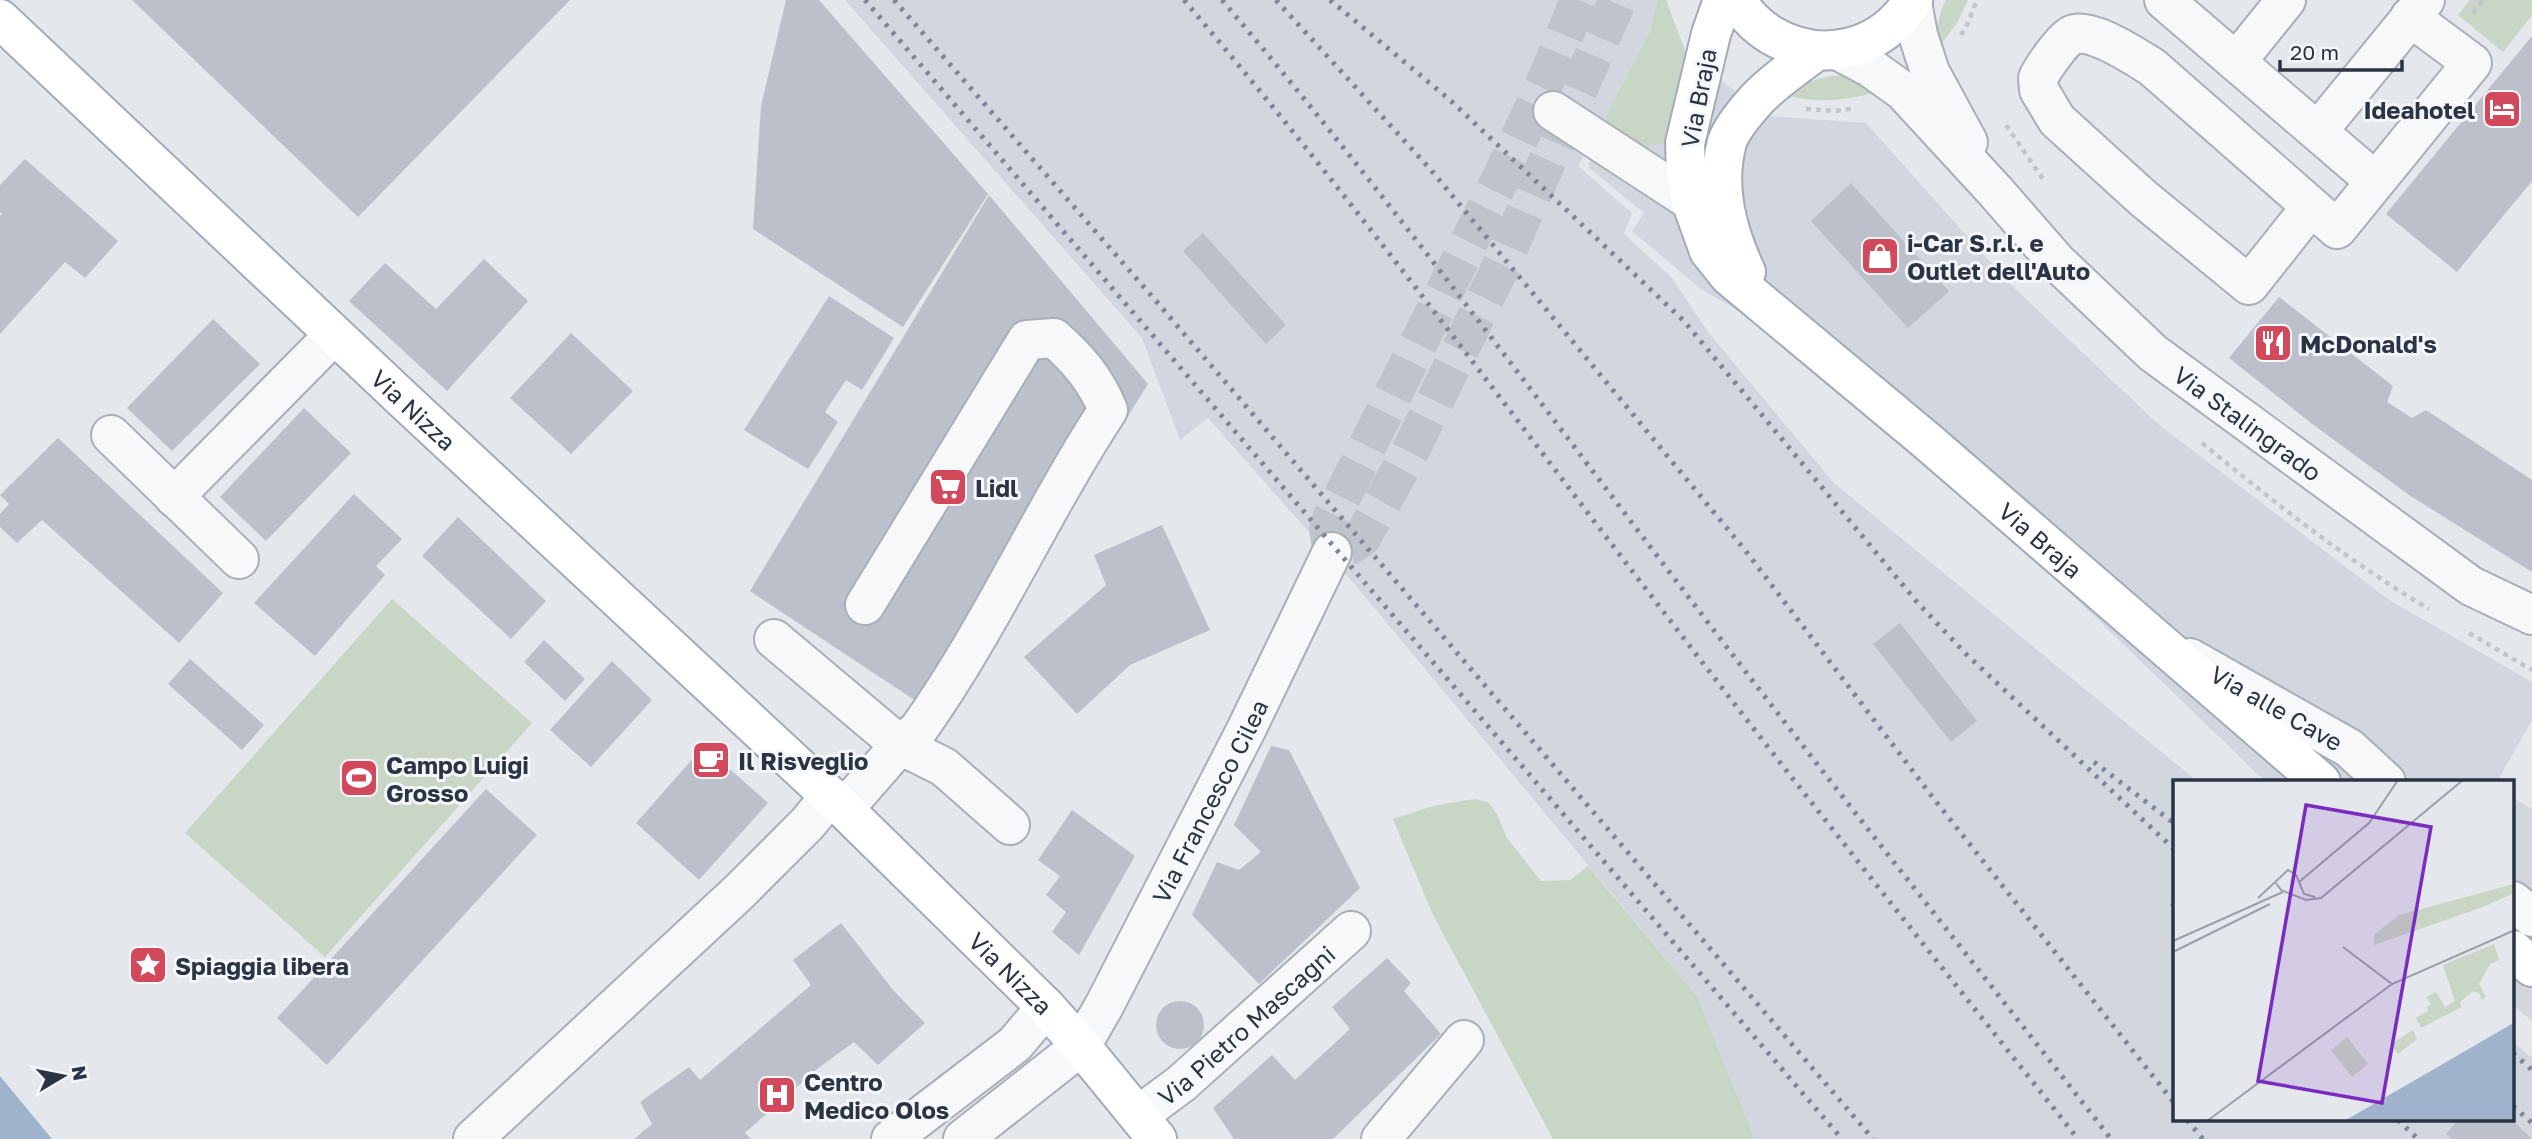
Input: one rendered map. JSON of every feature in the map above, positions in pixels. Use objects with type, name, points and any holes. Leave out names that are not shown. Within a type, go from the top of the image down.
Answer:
[{"type":"main road","name":"Via Braja","points":[[1723,0],[1711,34],[1685,143],[1691,201],[1709,251],[1729,276],[2161,642],[2319,780]]},
{"type":"main road","points":[[1738,0],[1760,28],[1786,44],[1828,51]]},
{"type":"main road","name":"Via Braja","points":[[1759,299],[1732,243],[1722,194],[1728,141],[1759,96],[1828,51],[1861,45],[1881,35],[1898,20],[1912,1]]},
{"type":"main road","name":"Via Nizza","points":[[3,27],[837,802],[1046,1007],[1148,1127]]},
{"type":"main road","points":[[2514,951],[2532,967]]},
{"type":"street","points":[[2164,0],[2375,181]]},
{"type":"street","points":[[2236,62],[2286,0]]},
{"type":"street","name":"Via Stalingrado","points":[[1912,1],[1918,35],[1930,72],[1996,192]]},
{"type":"street","points":[[2310,208],[2249,285],[2144,199],[2057,120],[2039,90],[2038,78],[2070,35],[2081,33],[2097,37],[2152,66],[2337,229],[2472,63],[2418,8],[2318,131]]},
{"type":"street","name":"Via Stalingrado","points":[[1828,51],[1871,68],[1903,92],[2057,262],[2153,353],[2472,586],[2532,615]]},
{"type":"street","points":[[1553,111],[1691,201]]},
{"type":"street","points":[[174,497],[334,335]]},
{"type":"street","points":[[473,1139],[739,892],[808,823],[837,802],[918,730],[1006,586],[1083,448],[1108,410],[1099,386],[1073,355],[1054,338],[1027,340],[865,605]]},
{"type":"street","points":[[111,435],[239,559]]},
{"type":"street","name":"Via Francesco Cilea","points":[[1081,1046],[1240,741],[1332,552]]},
{"type":"street","points":[[774,639],[900,745],[944,767],[1010,825]]},
{"type":"street","name":"Via alle Cave","points":[[2161,642],[2349,748],[2384,780]]},
{"type":"street","points":[[2514,902],[2532,917]]},
{"type":"street","name":"Via Pietro Mascagni","points":[[1148,1127],[1182,1083],[1351,932]]},
{"type":"street","points":[[891,1139],[1015,1044],[1046,1007]]},
{"type":"street","points":[[1381,1139],[1464,1040]]},
{"type":"street","points":[[963,1139],[1081,1046]]},
{"type":"path","points":[[1957,41],[1969,23],[1977,0]]},
{"type":"path","points":[[2002,119],[2046,183]]},
{"type":"shaded area","points":[[845,0],[1657,0],[1651,29],[1602,123],[1669,142],[1686,53],[1767,116],[1866,123],[2007,281],[2158,424],[2389,600],[2532,682],[2532,720],[2498,780],[2264,780],[2071,594],[1865,413],[1761,324],[1701,289],[1632,231],[1644,213],[1588,167],[1601,128],[1578,166],[1632,213],[1624,234],[1672,278],[1708,332],[1834,483],[2196,780],[2173,780],[2173,1122],[2514,1122],[2514,1043],[2532,1058],[2532,1139],[1755,1139],[1697,996],[1352,581],[1208,418],[1180,440],[1142,338]]},
{"type":"shaded area","points":[[2514,799],[2532,809],[2532,1021],[2514,1006]]},
{"type":"green space","points":[[1657,0],[1666,0],[1686,53],[1669,142],[1641,148],[1602,123],[1651,29]]},
{"type":"green space","points":[[1946,0],[1968,0],[1957,23],[1939,47],[1938,23]]},
{"type":"green space","points":[[2470,0],[2532,0],[2532,15],[2503,52],[2458,15]]},
{"type":"green space","points":[[1841,75],[1860,81],[1876,92],[1832,100],[1787,96],[1812,81]]},
{"type":"green space","name":"Campo Luigi Grosso","points":[[392,599],[532,723],[325,957],[185,833]]},
{"type":"green space","points":[[1475,799],[1488,802],[1497,814],[1507,838],[1541,881],[1570,880],[1588,866],[1697,996],[1755,1139],[1553,1139],[1432,913],[1393,819],[1433,806]]},
{"type":"water","points":[[0,1076],[52,1139],[0,1139]]},
{"type":"building","points":[[132,0],[570,0],[358,217]]},
{"type":"building","points":[[786,0],[819,0],[988,194],[903,327],[753,229],[761,106]]},
{"type":"building","name":"Ideahotel","points":[[2532,36],[2532,181],[2457,272],[2386,214]]},
{"type":"building","points":[[25,159],[118,241],[85,278],[65,262],[0,334],[0,185]]},
{"type":"building","name":"i-Car S.r.l. e Outlet dell'Auto","points":[[1851,183],[1949,291],[1908,328],[1811,221]]},
{"type":"building","name":"Lidl","points":[[989,195],[1148,384],[943,713],[931,711],[750,591]]},
{"type":"building","points":[[1203,233],[1286,325],[1266,344],[1183,251]]},
{"type":"building","points":[[484,259],[528,301],[447,391],[349,301],[385,263],[436,309]]},
{"type":"building","points":[[829,296],[894,338],[862,390],[846,380],[825,412],[838,422],[808,469],[744,430]]},
{"type":"building","points":[[2279,297],[2393,386],[2387,402],[2412,418],[2426,410],[2532,480],[2532,572],[2409,495],[2229,358]]},
{"type":"building","points":[[213,319],[260,364],[172,451],[127,408]]},
{"type":"building","points":[[571,333],[633,391],[571,454],[510,398]]},
{"type":"building","points":[[304,408],[351,453],[266,541],[220,497]]},
{"type":"building","points":[[58,438],[223,593],[179,643],[42,520],[17,543],[0,527],[0,514],[9,504],[0,495]]},
{"type":"building","points":[[354,494],[402,539],[376,566],[385,575],[315,656],[254,603]]},
{"type":"building","points":[[458,517],[546,601],[511,639],[422,556]]},
{"type":"building","points":[[1162,525],[1210,630],[1130,665],[1077,714],[1024,657],[1106,585],[1094,555]]},
{"type":"building","points":[[1900,623],[1977,721],[1951,742],[1873,644]]},
{"type":"building","points":[[544,640],[585,679],[565,701],[524,662]]},
{"type":"building","points":[[190,659],[264,725],[242,750],[168,684]]},
{"type":"building","points":[[612,661],[652,700],[591,767],[550,730]]},
{"type":"building","points":[[704,746],[768,803],[699,880],[636,823]]},
{"type":"building","points":[[1271,746],[1289,750],[1360,888],[1259,984],[1192,915],[1217,862],[1239,870],[1261,852],[1234,825]]},
{"type":"building","points":[[486,789],[537,835],[327,1065],[277,1018]]},
{"type":"building","points":[[1072,810],[1135,856],[1079,955],[1052,932],[1066,912],[1046,895],[1060,876],[1038,860]]},
{"type":"building","points":[[841,923],[893,990],[925,1023],[878,1065],[854,1042],[817,1069],[745,1133],[751,1139],[634,1139],[652,1124],[640,1102],[689,1067],[700,1080],[811,985],[793,960]]},
{"type":"building","points":[[1387,958],[1411,983],[1404,991],[1441,1034],[1333,1139],[1234,1139],[1213,1108],[1272,1055],[1295,1080],[1350,1029],[1332,1007]]},
{"type":"building","points":[[1180,1001],[1197,1008],[1204,1025],[1197,1042],[1180,1049],[1163,1042],[1156,1025],[1163,1008]]},
{"type":"building","points":[[2456,1122],[2514,1122],[2532,1139],[2452,1139],[2446,1134]]},
{"type":"tunnel","points":[[1579,0],[1501,178],[1332,517],[1328,529],[1332,552],[1350,546],[1362,538],[1410,452],[1502,264],[1618,0]]},
{"type":"railway","points":[[865,0],[1842,1139]]},
{"type":"railway","points":[[894,0],[1156,301],[1873,1139]]},
{"type":"railway","points":[[1184,0],[1370,229],[1770,750],[2078,1139]]},
{"type":"railway","points":[[1222,0],[1283,72],[1458,294],[1792,732],[2111,1139]]},
{"type":"railway","points":[[1276,0],[1431,170],[1745,550],[1934,799],[2173,1101]]},
{"type":"railway","points":[[1330,0],[1450,100],[1684,321],[1917,602],[1966,654],[2173,848]]},
{"type":"railway","points":[[2094,762],[2173,822]]},
{"type":"railway","points":[[2514,1054],[2532,1070]]},
{"type":"railway","points":[[2514,1107],[2532,1123]]},
{"type":"railway","points":[[2189,1122],[2203,1139]]},
{"type":"railway","points":[[2400,1122],[2418,1139]]},
{"type":"place","name":"Ideahotel","points":[[2502,109]]},
{"type":"place","name":"i-Car S.r.l. e Outlet dell'Auto","points":[[1880,256]]},
{"type":"place","name":"McDonald's","points":[[2273,343]]},
{"type":"place","name":"Lidl","points":[[948,487]]},
{"type":"place","name":"Il Risveglio","points":[[711,760]]},
{"type":"place","name":"Campo Luigi Grosso","points":[[359,778]]},
{"type":"place","name":"Spiaggia libera","points":[[148,965]]},
{"type":"place","name":"Centro Medico Olos","points":[[777,1095]]}]
